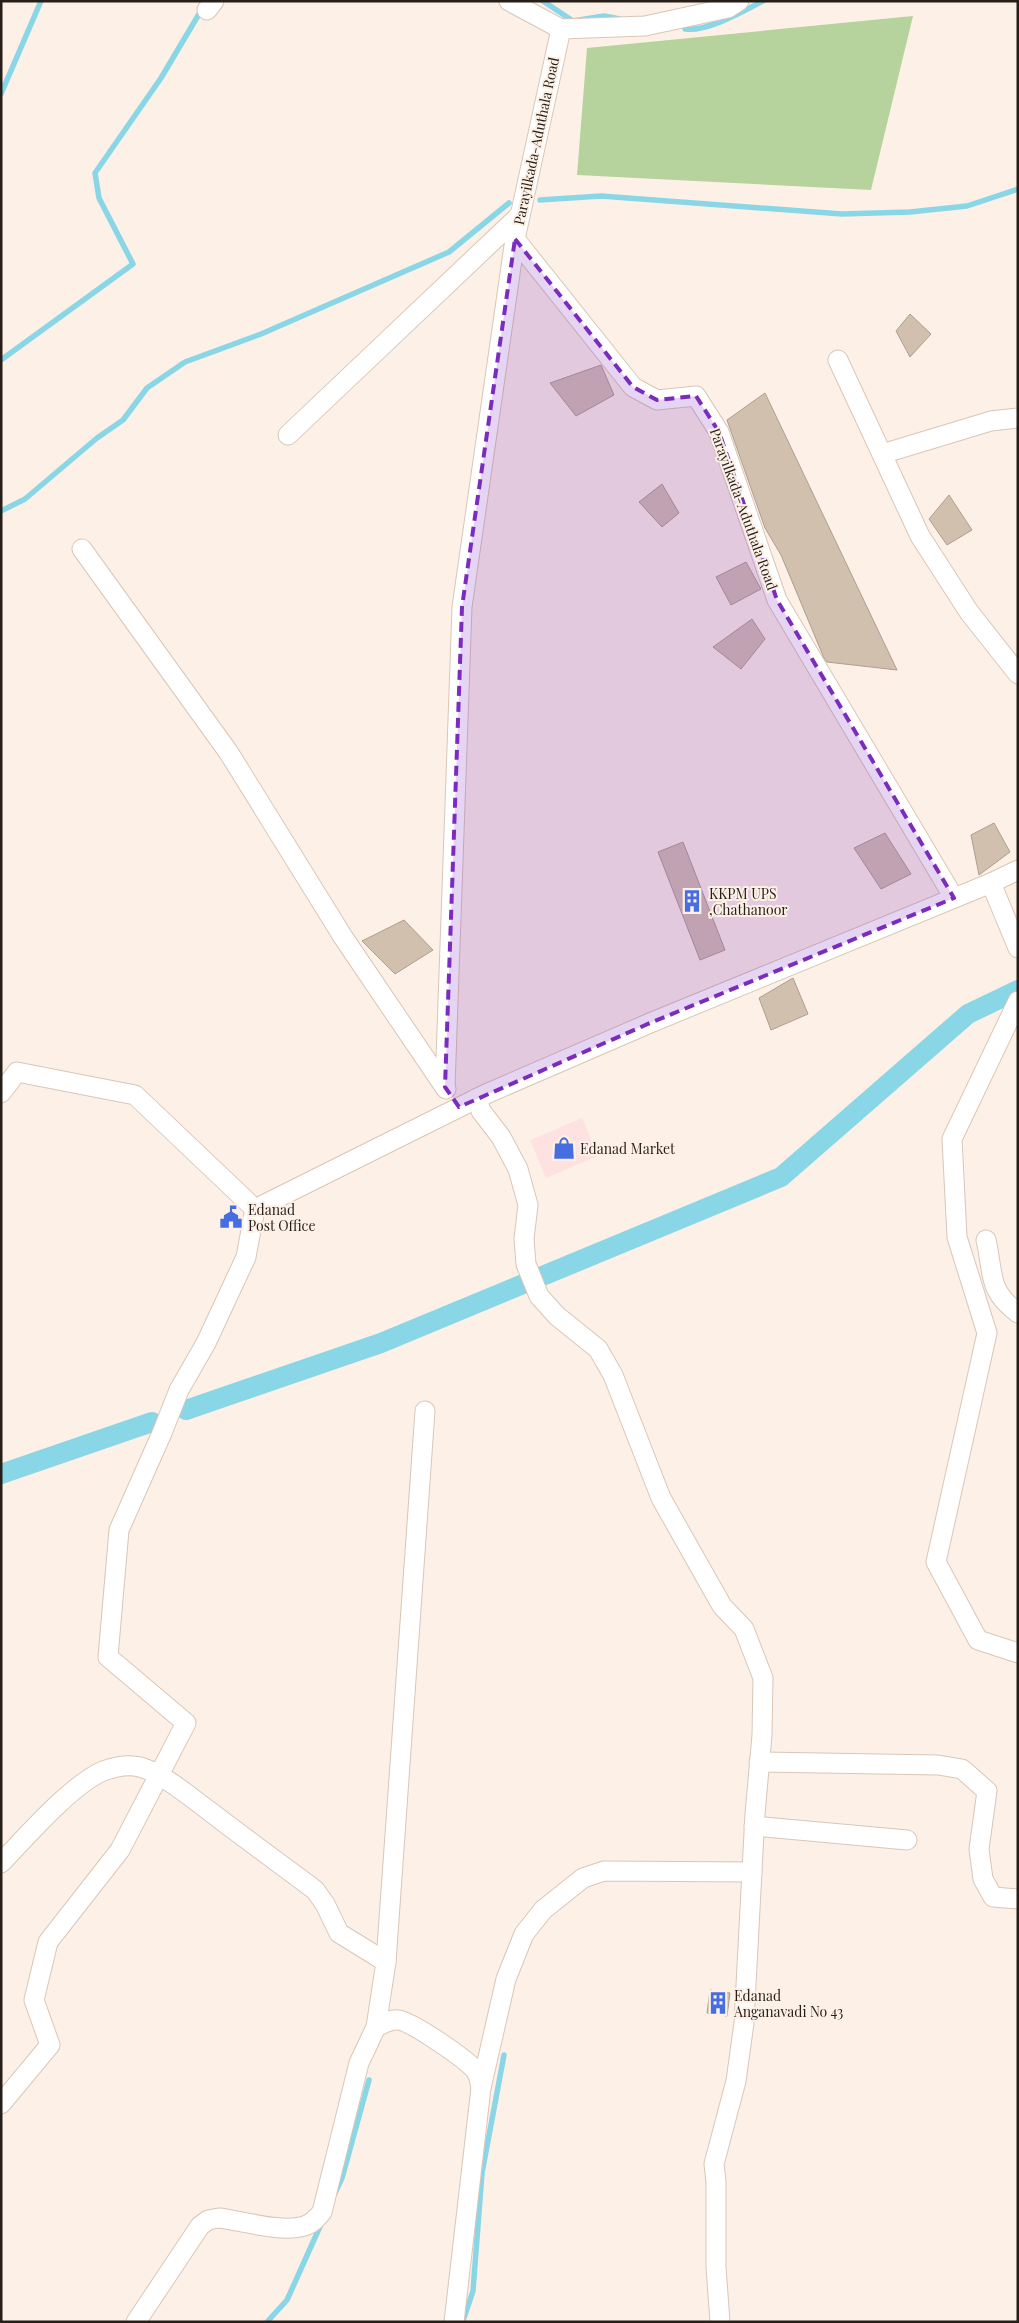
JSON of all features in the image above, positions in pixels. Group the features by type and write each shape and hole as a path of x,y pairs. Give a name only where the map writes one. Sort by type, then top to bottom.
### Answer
{"street":[{"path":"509,1 561,29 645,26 728,8 740,1"},
{"name":"Parayilkada-Aduthala Road","path":"561,29 515,239 633,387 657,400 696,396 719,432 777,600 954,898"},
{"path":"288,435 520,215"},
{"path":"445,1087 462,607 515,239"},
{"path":"838,360 920,536 969,612 1018,674"},
{"path":"882,454 991,421 1018,418"},
{"path":"82,549 229,753 343,937 459,1107"},
{"path":"255,1209 477,1098 650,1023 991,883 1018,870"},
{"path":"991,883 1018,948"},
{"path":"1018,1001 952,1139 957,1237 987,1333 936,1562 978,1640 1018,1653"},
{"path":"1,1093 17,1072 135,1095 255,1209"},
{"path":"477,1098 481,1110 501,1137 518,1169 528,1205 524,1238 528,1274 539,1296 557,1316 598,1349 613,1375 661,1498 722,1606 744,1629 763,1678 760,1762 754,1826 744,2023 736,2080 714,2164 716,2182 716,2267 720,2322"},
{"path":"1,2104 50,2045 34,2000 48,1942 120,1850 157,1775 186,1724 108,1657 119,1530 179,1390 206,1343 246,1256 255,1209"},
{"path":"986,1240 994,1282 999,1296 1018,1313"},
{"path":"136,2322 200,2226 208,2220 219,2218 288,2228 305,2226 322,2212 360,2063 376,2027 386,1962 425,1411"},
{"path":"760,1762 938,1765 962,1769 987,1790 979,1850 984,1880 993,1897 1018,1899"},
{"path":"1,1863 52,1811 81,1786 102,1772 122,1766 140,1767 157,1775 315,1890 325,1904 339,1933 386,1962"},
{"path":"754,1826 908,1840"},
{"path":"454,2322 481,2088 506,1979 524,1934 543,1910 561,1894 582,1878 604,1871 752,1872"},
{"path":"376,2027 389,2020 409,2023 464,2060 479,2076 481,2088"}],"highlighted area":[{"path":"515,239 633,387 657,400 696,396 719,432 777,600 954,898 650,1023 459,1107 445,1087 462,607"}],"shaded area":[{"name":"Edanad Market","path":"582,1118 598,1156 546,1178 530,1140"}],"green space":[{"path":"913,16 871,190 577,175 587,48"}],"building":[{"path":"910,314 931,334 910,357 896,331"},
{"path":"601,365 614,395 576,416 550,383"},
{"path":"765,393 897,670 827,662 824,658 781,555 765,528 727,420"},
{"path":"662,484 679,513 662,527 639,502"},
{"path":"949,495 972,530 947,545 929,519"},
{"path":"746,562 761,589 731,605 716,577"},
{"path":"752,619 765,639 741,669 713,647"},
{"path":"994,823 1010,852 979,875 971,835"},
{"path":"885,833 911,874 881,889 854,848"},
{"name":"KKPM UPS ,Chathanoor","path":"683,842 725,950 700,960 658,852"},
{"path":"404,920 433,950 395,974 362,941"},
{"path":"793,978 808,1014 771,1030 759,998"},
{"name":"Edanad Anganavadi No 43","path":"710,1990 730,1993 727,2016 707,2013"}],"waterway":[{"path":"1,94 41,1"},
{"path":"543,1 573,21 604,16 620,19"},
{"path":"685,29 694,29 714,24 763,1"},
{"path":"1,360 133,264 99,198 95,173 161,78 202,9"},
{"path":"540,200 601,196 842,214 910,212 967,206 1018,189"},
{"path":"1,511 25,499 97,438 123,420 147,388 185,362 261,334 449,252 509,203"},
{"path":"186,1410 381,1343 781,1177 968,1014 1018,990"},
{"path":"1,1474 152,1422"},
{"path":"464,2318 473,2291 482,2173 504,2055"},
{"path":"335,2193 342,2178 369,2080"},
{"path":"267,2322 287,2300 322,2222"}],"place":[{"name":"KKPM UPS ,Chathanoor","path":"692,901"},
{"name":"Edanad Market","path":"564,1148"},
{"name":"Edanad Post Office","path":"231,1217"},
{"name":"Edanad Anganavadi No 43","path":"718,2003"}]}
